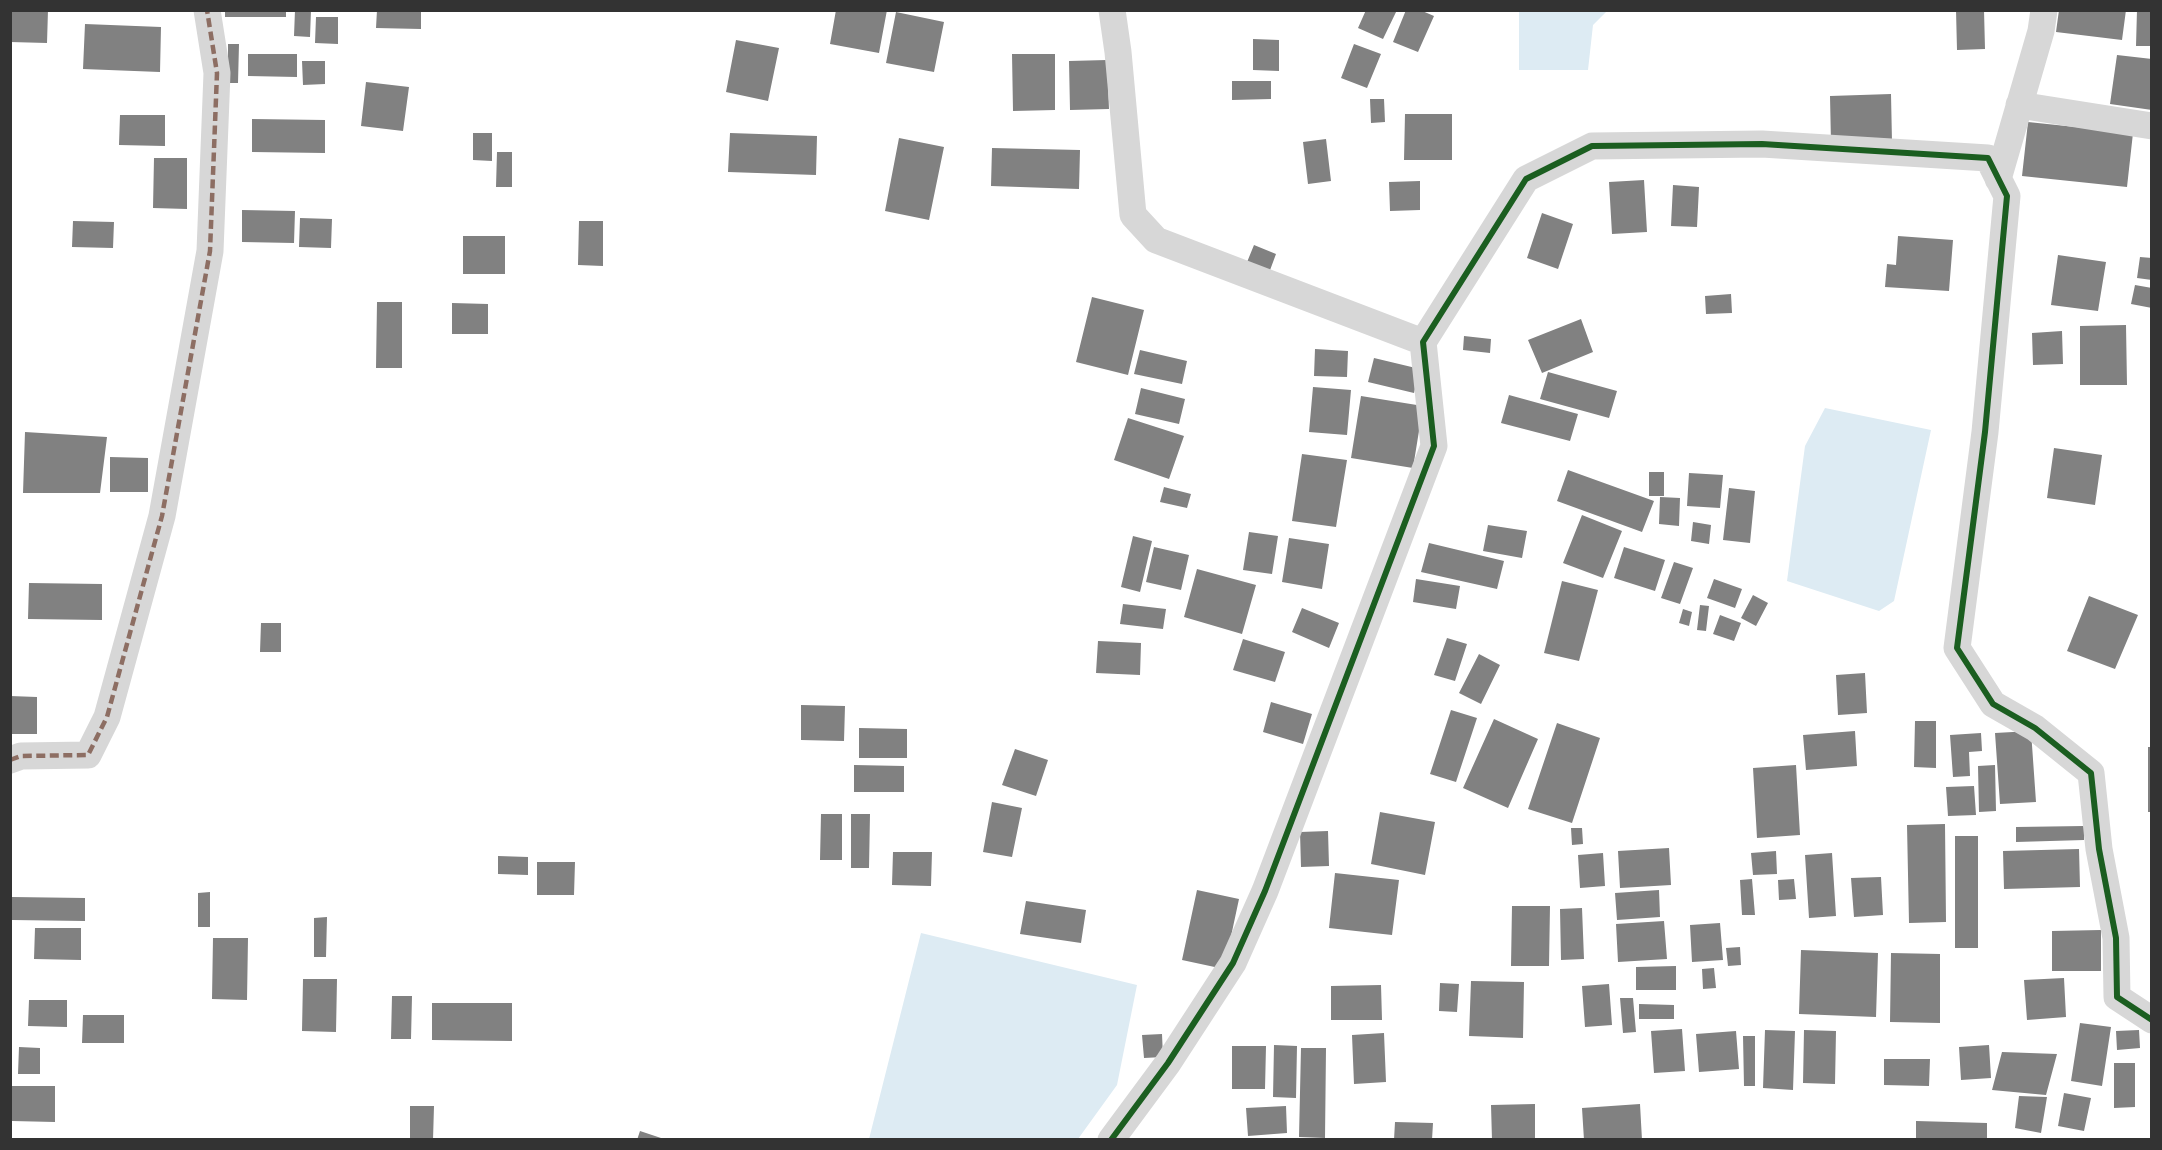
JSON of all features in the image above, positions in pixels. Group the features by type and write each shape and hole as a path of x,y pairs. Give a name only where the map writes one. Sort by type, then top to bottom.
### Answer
{"street":[{"path":"10,760 21,756 87,755 107,717 162,516 210,251 217,73 207,10"},
{"path":"1112,10 1118,52 1132,215 1156,240 1423,342"},
{"path":"1998,179 2044,10"},
{"path":"2019,105 2151,126"},
{"path":"1111,1140 1168,1063 1233,963 1265,891 1434,447 1423,342 1526,179 1592,146 1762,144 1988,158 2007,196 1985,432 1957,648 1993,704 2035,728 2091,773 2099,849 2116,938 2116,997 2151,1020"}],"shaded area":[{"path":"1519,11 1607,11 1593,25 1588,70 1519,70"},
{"path":"1825,408 1931,430 1894,601 1879,611 1787,581 1805,446"},
{"path":"921,933 1137,985 1117,1085 1078,1139 869,1139"}],"building":[{"path":"10,10 48,10 47,43 10,42"},
{"path":"225,10 286,10 286,17 225,17"},
{"path":"295,10 311,10 310,37 294,36"},
{"path":"377,10 421,10 421,29 376,28"},
{"path":"836,10 887,10 879,53 830,44"},
{"path":"1366,10 1397,10 1383,39 1358,28"},
{"path":"1406,10 1420,10 1434,16 1418,52 1393,42"},
{"path":"1956,10 1984,10 1985,49 1957,50"},
{"path":"2059,10 2126,10 2122,40 2056,32"},
{"path":"2137,10 2152,10 2152,46 2136,46"},
{"path":"896,12 944,22 934,72 886,63"},
{"path":"316,17 338,17 338,44 315,43"},
{"path":"85,24 161,27 160,72 83,69"},
{"path":"1253,39 1279,40 1279,71 1253,70"},
{"path":"736,40 779,48 768,101 726,92"},
{"path":"228,44 239,44 238,83 228,83"},
{"path":"1354,44 1381,54 1367,88 1341,78"},
{"path":"248,54 297,54 297,77 248,76"},
{"path":"1012,54 1055,54 1055,110 1013,111"},
{"path":"2117,55 2152,59 2152,110 2110,104"},
{"path":"1107,60 1109,109 1070,110 1069,61"},
{"path":"302,61 325,61 325,84 303,85"},
{"path":"1232,81 1271,81 1271,99 1232,100"},
{"path":"366,82 409,87 403,131 361,126"},
{"path":"1891,94 1892,142 1831,143 1830,96"},
{"path":"1370,99 1384,99 1385,122 1371,123"},
{"path":"1405,114 1452,114 1452,160 1404,160"},
{"path":"120,115 165,115 165,146 119,145"},
{"path":"252,119 325,120 325,153 252,152"},
{"path":"2028,122 2133,133 2127,187 2022,176"},
{"path":"473,133 492,133 492,161 473,160"},
{"path":"730,133 817,136 816,175 728,172"},
{"path":"899,138 944,147 929,220 885,211"},
{"path":"1326,139 1331,181 1308,184 1303,142"},
{"path":"992,148 1080,150 1079,189 991,186"},
{"path":"497,152 512,152 512,187 496,187"},
{"path":"154,158 187,158 187,209 153,208"},
{"path":"1644,180 1647,232 1612,234 1609,182"},
{"path":"1420,181 1420,210 1390,211 1389,182"},
{"path":"1673,185 1699,187 1697,227 1671,226"},
{"path":"242,210 295,211 294,243 242,242"},
{"path":"1542,213 1573,224 1558,269 1527,258"},
{"path":"300,218 332,219 331,248 299,247"},
{"path":"73,221 114,222 113,248 72,247"},
{"path":"579,221 603,221 603,266 578,265"},
{"path":"463,236 505,236 505,274 463,274"},
{"path":"1898,236 1953,240 1949,291 1885,287 1887,264 1896,265"},
{"path":"1254,245 1276,254 1266,281 1243,272"},
{"path":"2058,255 2106,262 2098,311 2051,305"},
{"path":"2140,257 2152,258 2152,280 2137,278"},
{"path":"2135,285 2152,288 2152,308 2131,304"},
{"path":"1731,294 1732,313 1706,314 1705,296"},
{"path":"1092,297 1144,310 1128,375 1076,362"},
{"path":"377,302 402,302 402,368 376,368"},
{"path":"452,303 488,304 488,334 452,334"},
{"path":"1581,319 1593,352 1542,373 1528,340"},
{"path":"2126,325 2127,385 2080,385 2080,326"},
{"path":"2062,331 2063,364 2033,365 2032,333"},
{"path":"1464,336 1491,339 1490,353 1463,350"},
{"path":"1315,349 1348,351 1347,377 1314,376"},
{"path":"1140,350 1187,361 1182,384 1134,374"},
{"path":"1374,358 1420,369 1414,393 1368,382"},
{"path":"1548,372 1617,391 1609,418 1540,399"},
{"path":"1313,387 1351,390 1347,435 1309,432"},
{"path":"1141,388 1185,399 1179,424 1135,414"},
{"path":"1509,395 1578,414 1570,441 1501,423"},
{"path":"1361,396 1423,406 1413,468 1351,458"},
{"path":"1128,418 1184,436 1169,479 1114,460"},
{"path":"25,432 107,437 100,493 23,493"},
{"path":"2054,448 2102,455 2095,505 2047,498"},
{"path":"1302,454 1347,460 1336,527 1292,521"},
{"path":"110,457 148,458 148,492 110,492"},
{"path":"1568,470 1654,501 1642,532 1557,501"},
{"path":"1649,472 1664,472 1664,496 1649,496"},
{"path":"1689,473 1723,475 1720,508 1687,506"},
{"path":"1164,487 1191,494 1187,508 1160,502"},
{"path":"1729,488 1755,491 1750,543 1723,540"},
{"path":"1660,497 1680,498 1679,526 1659,524"},
{"path":"1582,515 1622,531 1603,578 1563,563"},
{"path":"1693,522 1711,525 1709,544 1691,541"},
{"path":"1488,525 1527,531 1522,558 1483,551"},
{"path":"1249,532 1278,536 1272,574 1243,570"},
{"path":"1133,536 1152,541 1140,592 1121,587"},
{"path":"1289,538 1329,544 1322,589 1282,582"},
{"path":"1429,543 1504,561 1497,589 1421,572"},
{"path":"1154,547 1189,555 1181,590 1146,582"},
{"path":"1624,547 1665,560 1655,591 1614,578"},
{"path":"1674,562 1693,568 1680,604 1661,598"},
{"path":"1197,569 1256,585 1242,634 1184,617"},
{"path":"1416,579 1460,586 1456,609 1413,602"},
{"path":"1714,579 1742,589 1735,608 1707,598"},
{"path":"1562,581 1598,590 1579,661 1544,653"},
{"path":"29,583 102,584 102,620 28,619"},
{"path":"1753,595 1768,603 1756,626 1741,618"},
{"path":"2089,596 2138,615 2115,669 2067,651"},
{"path":"1123,604 1166,609 1163,629 1120,624"},
{"path":"1700,605 1709,606 1706,631 1697,630"},
{"path":"1302,608 1339,623 1329,648 1292,632"},
{"path":"1683,609 1692,612 1689,626 1679,623"},
{"path":"1720,615 1741,623 1734,641 1713,634"},
{"path":"261,623 281,623 281,652 260,652"},
{"path":"1447,638 1467,644 1455,681 1434,675"},
{"path":"1243,639 1285,652 1275,682 1233,670"},
{"path":"1098,641 1141,643 1140,675 1096,673"},
{"path":"1479,654 1500,665 1481,704 1459,693"},
{"path":"1865,673 1867,713 1838,715 1836,675"},
{"path":"10,696 37,697 37,734 10,734"},
{"path":"1271,702 1312,714 1303,744 1263,732"},
{"path":"801,705 845,706 844,741 801,740"},
{"path":"1451,710 1477,718 1456,782 1430,774"},
{"path":"1494,719 1538,739 1508,808 1463,788"},
{"path":"1915,721 1936,721 1936,768 1914,767"},
{"path":"1557,723 1600,738 1572,823 1528,809"},
{"path":"859,728 907,729 907,758 859,758"},
{"path":"1855,731 1857,766 1806,770 1803,735"},
{"path":"2031,731 2036,802 2000,804 1995,733"},
{"path":"1981,733 1982,751 1969,752 1970,776 1953,777 1950,735"},
{"path":"2148,747 2152,747 2152,812 2148,812"},
{"path":"1015,749 1048,760 1036,796 1002,785"},
{"path":"854,765 904,766 904,792 854,792"},
{"path":"1796,765 1800,835 1757,838 1753,768"},
{"path":"1995,765 1996,811 1979,812 1978,766"},
{"path":"1974,786 1976,815 1948,816 1946,787"},
{"path":"992,802 1022,808 1012,857 983,852"},
{"path":"1380,812 1435,822 1425,875 1371,864"},
{"path":"821,814 842,814 842,860 820,860"},
{"path":"851,814 870,814 869,868 851,868"},
{"path":"1945,824 1946,922 1909,923 1907,825"},
{"path":"2084,826 2084,840 2016,842 2016,827"},
{"path":"1571,828 1582,828 1583,844 1572,845"},
{"path":"1328,831 1329,866 1301,867 1300,832"},
{"path":"1955,836 1978,836 1978,948 1955,948"},
{"path":"1669,848 1671,885 1620,888 1618,851"},
{"path":"2079,849 2080,887 2004,889 2003,851"},
{"path":"1776,851 1777,874 1753,875 1751,853"},
{"path":"893,852 932,852 931,886 892,885"},
{"path":"1603,853 1605,886 1580,888 1578,855"},
{"path":"1832,853 1836,916 1809,918 1805,855"},
{"path":"498,856 528,857 528,875 498,874"},
{"path":"537,862 575,862 574,895 537,895"},
{"path":"1335,873 1399,880 1392,935 1329,928"},
{"path":"1881,877 1883,915 1854,917 1851,878"},
{"path":"1752,879 1755,915 1742,915 1740,880"},
{"path":"1794,879 1796,899 1779,900 1778,880"},
{"path":"1197,890 1239,899 1224,969 1182,960"},
{"path":"1659,890 1660,917 1617,920 1615,893"},
{"path":"210,892 210,927 198,927 198,893"},
{"path":"12,897 85,898 85,921 12,920"},
{"path":"1026,901 1086,910 1081,943 1020,934"},
{"path":"1512,906 1550,906 1549,966 1511,966"},
{"path":"1582,908 1584,959 1561,960 1560,909"},
{"path":"327,917 326,957 314,957 314,918"},
{"path":"1664,921 1667,959 1618,962 1616,924"},
{"path":"1720,923 1723,960 1692,962 1690,925"},
{"path":"35,928 81,928 81,960 34,959"},
{"path":"2101,930 2101,971 2052,971 2052,931"},
{"path":"213,938 248,938 247,1000 212,999"},
{"path":"1740,947 1741,965 1728,966 1726,948"},
{"path":"1801,950 1878,953 1876,1017 1799,1014"},
{"path":"1891,953 1940,954 1940,1023 1890,1022"},
{"path":"1676,966 1676,990 1636,990 1636,967"},
{"path":"1714,968 1716,988 1703,989 1702,969"},
{"path":"2064,978 2066,1017 2027,1020 2024,980"},
{"path":"303,979 337,979 336,1032 302,1031"},
{"path":"1471,981 1524,982 1523,1038 1469,1036"},
{"path":"1440,983 1459,984 1457,1012 1439,1011"},
{"path":"1609,984 1612,1025 1585,1027 1582,986"},
{"path":"1381,985 1382,1020 1331,1020 1331,986"},
{"path":"392,996 412,996 411,1039 391,1039"},
{"path":"1620,998 1633,998 1636,1032 1623,1033"},
{"path":"29,1000 67,1000 67,1027 28,1026"},
{"path":"432,1003 512,1003 512,1041 432,1040"},
{"path":"1639,1004 1674,1005 1674,1019 1639,1019"},
{"path":"83,1015 124,1015 124,1043 82,1043"},
{"path":"2080,1023 2111,1027 2102,1086 2071,1081"},
{"path":"1682,1029 1685,1071 1654,1073 1651,1031"},
{"path":"1765,1030 1795,1031 1793,1090 1763,1088"},
{"path":"1804,1030 1836,1031 1835,1084 1803,1083"},
{"path":"2139,1030 2140,1048 2117,1050 2116,1031"},
{"path":"1736,1031 1739,1069 1699,1072 1696,1034"},
{"path":"1384,1033 1386,1082 1354,1084 1352,1035"},
{"path":"1162,1034 1163,1057 1144,1058 1142,1035"},
{"path":"1743,1036 1755,1036 1755,1086 1744,1086"},
{"path":"1274,1045 1297,1046 1296,1098 1273,1097"},
{"path":"1989,1045 1991,1078 1961,1080 1959,1047"},
{"path":"1232,1046 1266,1046 1265,1089 1232,1089"},
{"path":"19,1047 40,1048 40,1074 18,1074"},
{"path":"1301,1048 1326,1048 1325,1138 1299,1137"},
{"path":"2002,1052 2057,1054 2046,1095 1992,1090"},
{"path":"1884,1059 1930,1059 1929,1086 1884,1085"},
{"path":"2114,1063 2135,1063 2135,1107 2114,1108"},
{"path":"12,1086 55,1086 55,1122 12,1121"},
{"path":"2064,1093 2091,1098 2084,1131 2058,1126"},
{"path":"2019,1096 2047,1097 2041,1133 2015,1128"},
{"path":"1535,1104 1535,1140 1492,1140 1491,1105"},
{"path":"1640,1104 1642,1140 1584,1140 1582,1108"},
{"path":"410,1106 434,1106 433,1140 410,1140"},
{"path":"1286,1106 1287,1133 1248,1136 1246,1108"},
{"path":"1916,1121 1987,1123 1987,1140 1916,1140"},
{"path":"1395,1122 1433,1123 1432,1140 1394,1140"},
{"path":"640,1131 664,1139 664,1140 637,1140"}],"marked path":[{"path":"10,760 21,756 88,755 107,717 162,516 210,251 217,73 207,10"}],"cycle path":[{"path":"1111,1140 1168,1063 1233,963 1265,891 1434,446 1423,342 1526,179 1592,146 1762,144 1988,158 2007,196 1985,432 1957,648 1993,704 2035,728 2091,773 2099,849 2116,938 2117,997 2152,1020"}]}
